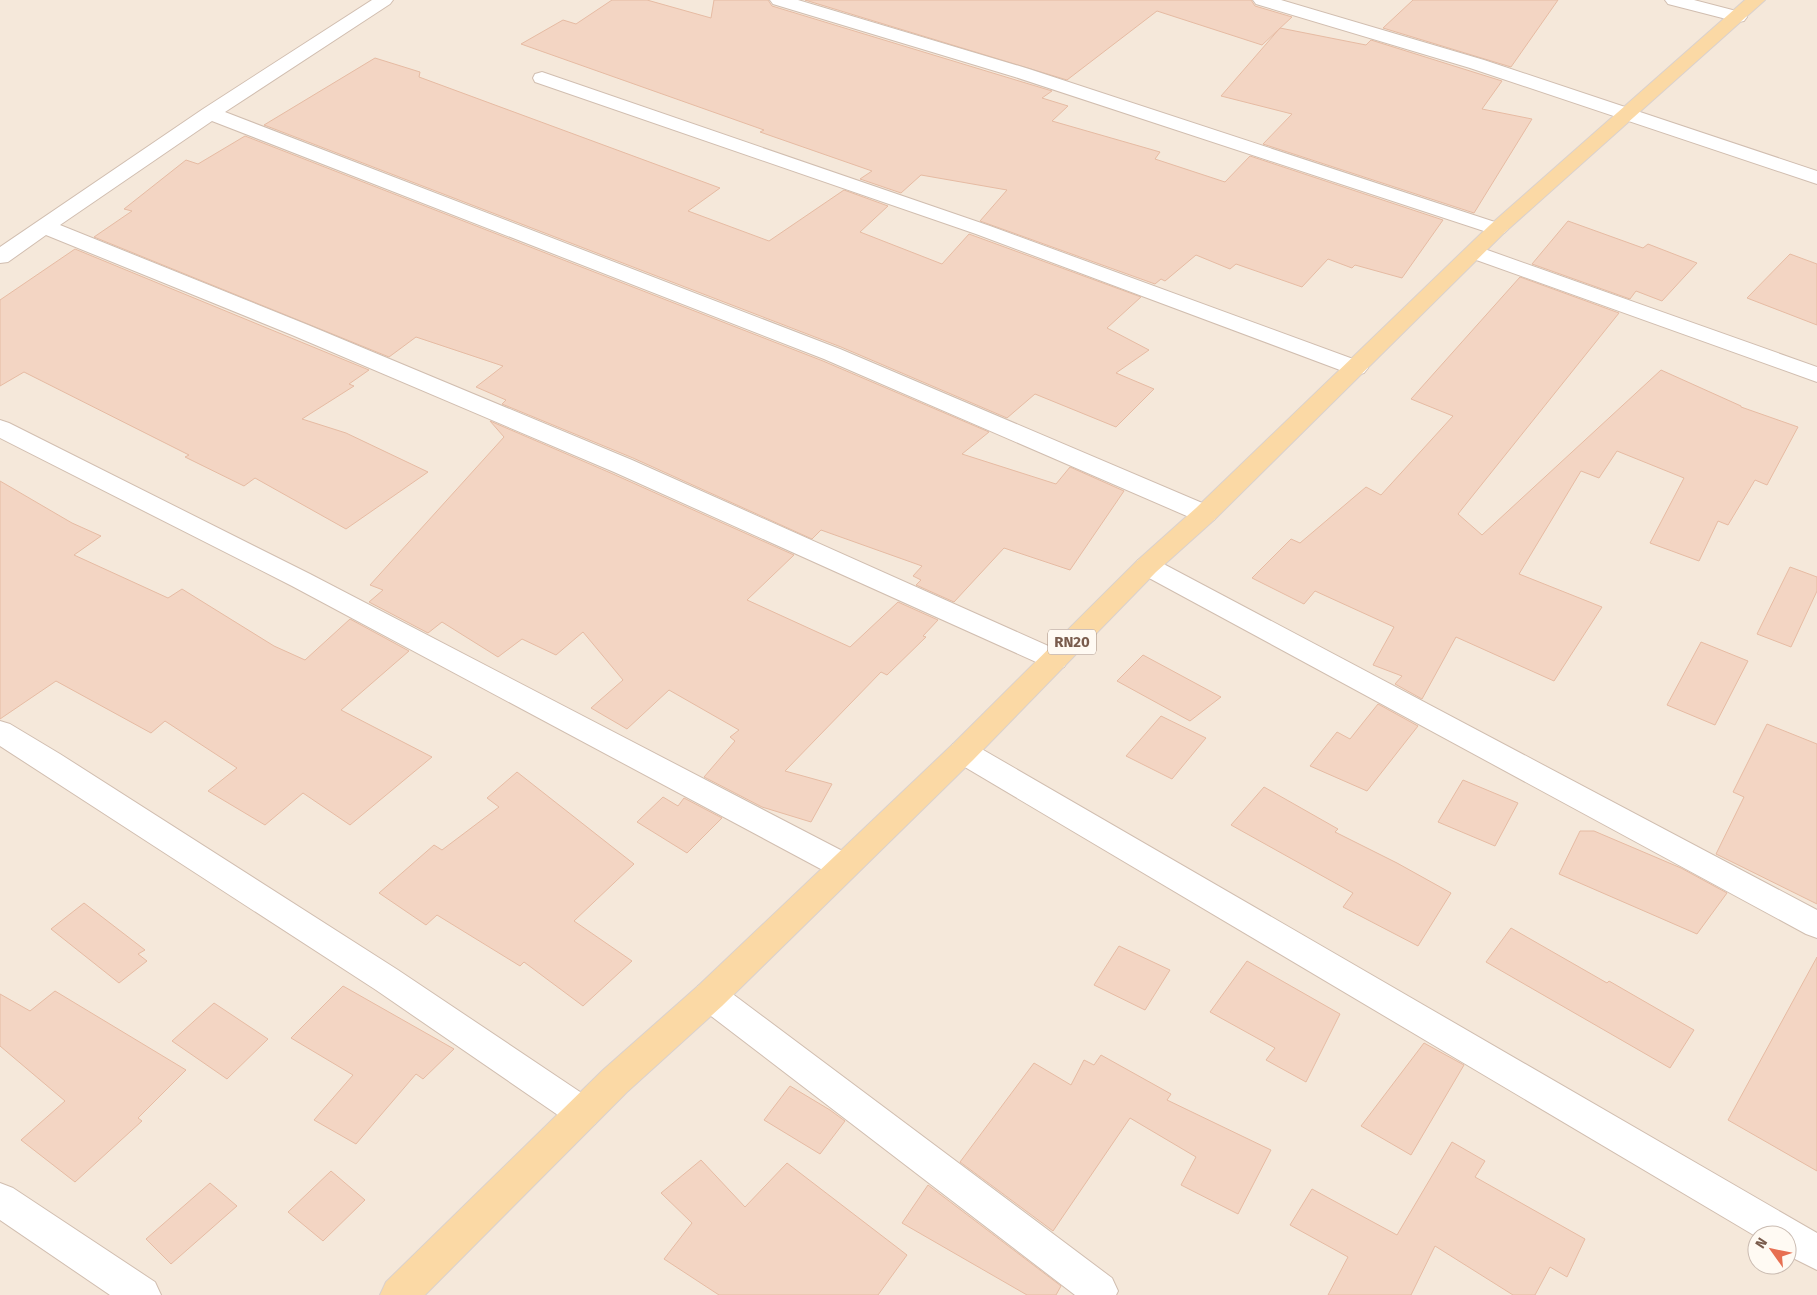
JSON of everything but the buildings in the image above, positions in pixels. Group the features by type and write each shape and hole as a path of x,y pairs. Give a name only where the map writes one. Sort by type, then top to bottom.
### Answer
{"main road":[{"name":"RN20","path":"399,1295 615,1081 710,996 963,752 1147,566 1205,514 1476,252 1497,229 1747,8"}],"street":[{"path":"0,257 210,113 384,0"},
{"path":"779,0 1022,73 1497,229"},
{"path":"1262,0 1477,64 1817,178"},
{"path":"1674,0 1747,8"},
{"path":"542,78 984,230 1356,368"},
{"path":"210,113 832,354 1205,514"},
{"path":"45,227 300,330 623,466 1054,660"},
{"path":"1476,252 1817,376"},
{"path":"0,428 301,580 843,866"},
{"path":"1147,566 1817,925"},
{"path":"0,732 50,762 379,974 583,1113"},
{"path":"963,752 1817,1253"},
{"path":"710,996 1100,1294"},
{"path":"0,1200 142,1295"}],"shaded area":[{"path":"0,0 1817,0 1817,1295 0,1295"}]}
